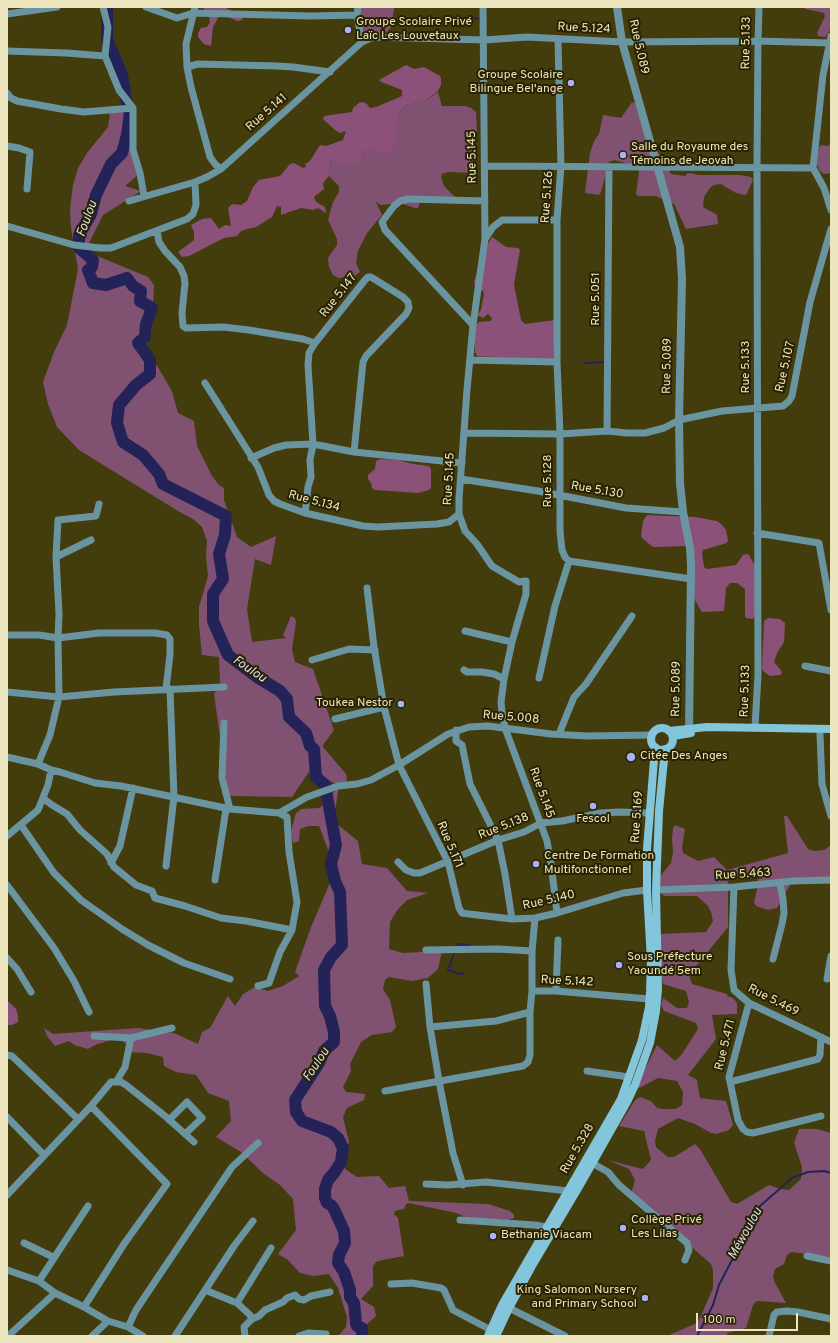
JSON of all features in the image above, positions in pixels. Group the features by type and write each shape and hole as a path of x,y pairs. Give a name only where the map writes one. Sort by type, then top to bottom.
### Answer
{"main road":[{"path":"671,734 725,726 831,729"},
{"path":"663,728 671,734 673,740 670,746 665,749 658,749 655,747 652,741 652,735 654,732 663,728"},
{"path":"688,731 831,733"},
{"name":"Rue 5.169","path":"655,747 649,813 647,890 655,962"},
{"name":"Rue 5.169","path":"655,962 659,811 665,749"},
{"name":"Rue 5.328","path":"492,1334 502,1305 621,1099 642,1040 655,962"},
{"name":"Rue 5.328","path":"492,1334 509,1308 592,1164 635,1085 650,1043 656,1011 658,989 655,962"}],"street":[{"path":"7,14 57,7"},
{"path":"103,7 108,27 105,56 119,90 132,108 133,150 140,173 144,196"},
{"path":"146,7 178,18 194,10 310,16 357,15"},
{"path":"358,7 357,15 362,42"},
{"name":"Rue 5.145","path":"483,7 485,239 473,325 459,514 465,531 477,544 492,566 519,582 526,581 526,594 512,642 501,702 505,728 547,842 557,913"},
{"name":"Rue 5.089","path":"617,7 622,42 680,247 682,279 679,420 680,483 683,512 690,548 691,579 688,731"},
{"name":"Rue 5.133","path":"756,727 758,675 757,167 759,7"},
{"path":"194,10 186,44 187,67 210,158 220,169"},
{"name":"Rue 5.124","path":"362,42 373,38 484,40 527,37 622,42 830,39"},
{"path":"485,166 561,166 558,39"},
{"path":"830,39 824,75 813,168 824,188 831,210"},
{"name":"Rue 5.141","path":"129,201 195,182 206,178 220,169 362,42"},
{"path":"7,51 105,56"},
{"path":"187,67 198,64 277,66 330,72"},
{"path":"7,93 11,98 17,101 61,110 84,112 132,108"},
{"path":"7,146 30,152 27,189"},
{"name":"Rue 5.126","path":"557,362 557,220 561,166 657,168 813,168"},
{"name":"Rue 5.051","path":"607,431 609,167"},
{"path":"7,226 78,246 111,248 157,231 193,214 196,205 195,182"},
{"path":"473,325 385,230 382,222 394,206 400,201 408,198 485,201"},
{"path":"485,220 557,220"},
{"path":"485,239 493,227 502,220"},
{"name":"Rue 5.107","path":"464,433 560,434 607,431 645,433 664,428 679,420 722,411 783,406 792,396 812,296 831,228"},
{"path":"157,231 159,242 180,267 184,276 185,283 182,312 183,326 186,328 222,327 249,330 303,339 315,343"},
{"name":"Rue 5.147","path":"305,513 308,487 311,477 310,460 313,444 308,359 309,353 315,343 368,277 371,276 403,297 408,302 409,308 406,314 366,356 363,362 354,452"},
{"path":"470,360 557,362"},
{"name":"Rue 5.128","path":"557,362 562,550 563,555 569,562"},
{"name":"Rue 5.134","path":"205,383 262,475 269,495 274,501 305,513 363,526 378,527 437,524 449,522 459,514"},
{"path":"251,458 274,448 286,445 313,444 354,452 462,463"},
{"name":"Rue 5.130","path":"461,479 626,508 683,512"},
{"path":"38,764 50,735 59,696 59,614 56,557 58,520 96,516 99,504"},
{"path":"757,533 819,543 831,610"},
{"path":"56,557 91,540"},
{"path":"539,678 555,606 569,562 691,579"},
{"name":"Rue 5.171","path":"367,588 384,707 399,765 448,862 459,908 462,913 512,919"},
{"path":"559,734 574,697 586,684 632,616"},
{"path":"465,630 512,642"},
{"path":"7,635 39,635 58,638 99,633 156,633 167,635 170,639 168,689 174,797 166,866"},
{"path":"312,660 349,649 375,650"},
{"path":"805,666 831,672"},
{"path":"464,670 467,672 494,674 504,679"},
{"path":"7,692 59,696 224,687"},
{"path":"335,720 384,707"},
{"path":"214,880 228,809 222,778 224,723"},
{"name":"Rue 5.008","path":"279,814 308,797 338,786 357,784 371,780 399,765 456,730 469,727 488,726 587,736 652,735"},
{"name":"Rue 5.140","path":"456,730 456,741 462,745 470,784 498,840 512,919 535,918 624,893 647,890"},
{"path":"820,734 822,784 831,816"},
{"path":"7,757 38,764 50,770 95,782 133,788 228,809 279,814 287,817 289,852 297,902 292,930 280,952 269,983 258,986"},
{"path":"7,836 38,810 48,785 50,770"},
{"path":"111,863 120,846 133,788"},
{"path":"43,798 67,814 80,830 107,854 111,863 136,885 152,891 155,898 221,918 246,921 292,930"},
{"name":"Rue 5.138","path":"398,862 406,870 414,873 420,873 498,840 524,832 541,823 562,821 601,813 649,813"},
{"path":"21,825 54,873 81,900 122,929 148,945 184,963 230,979"},
{"name":"Rue 5.463","path":"656,890 734,887 793,881 831,880"},
{"path":"773,959 784,913 780,883"},
{"path":"7,885 54,948 74,981 89,1012"},
{"name":"Rue 5.469","path":"734,887 731,970 734,990 749,1003 831,1042"},
{"name":"Rue 5.142","path":"535,918 532,951 532,991 649,999"},
{"path":"556,992 558,940"},
{"path":"426,950 497,949 532,951"},
{"path":"827,979 831,956"},
{"path":"7,958 25,980 31,992"},
{"path":"426,984 430,1026 439,1081 453,1153 463,1184"},
{"path":"385,1091 523,1066 528,1062 530,1055 530,1012 532,991"},
{"name":"Rue 5.471","path":"749,1003 729,1077 738,1120 742,1129 753,1133 821,1116"},
{"path":"430,1026 496,1021 530,1012"},
{"path":"94,1036 131,1038 172,1028"},
{"path":"730,1082 818,1060 820,1055 821,1037"},
{"path":"116,1082 125,1067 131,1038"},
{"path":"7,1055 12,1056 78,1119"},
{"path":"587,1071 628,1077"},
{"path":"7,1195 91,1106 110,1082 121,1082 126,1085 194,1142"},
{"path":"169,1120 186,1102 202,1118 185,1134"},
{"path":"84,1306 124,1244 167,1184 91,1106"},
{"path":"7,1117 44,1155"},
{"path":"128,1327 136,1310 232,1167 258,1143"},
{"path":"592,1164 608,1172 619,1185 687,1243 689,1250 685,1260"},
{"path":"426,1184 448,1185 481,1182 569,1191"},
{"path":"39,1281 88,1206"},
{"path":"460,1220 547,1227"},
{"path":"175,1336 234,1246 253,1221"},
{"path":"24,1242 54,1257"},
{"path":"236,1303 271,1248"},
{"path":"807,1256 831,1261"},
{"path":"8,1271 39,1281 55,1294 84,1306 108,1321 128,1327 143,1336"},
{"path":"391,1284 412,1284 441,1288 444,1290 453,1310 492,1334"},
{"path":"205,1290 236,1303 250,1315 252,1319"},
{"path":"245,1336 244,1327 252,1319 260,1316 265,1310 294,1295 302,1300 311,1296 330,1292"},
{"path":"8,1336 55,1294"},
{"path":"509,1308 566,1336"},
{"path":"769,1336 774,1315 777,1312 798,1312 831,1319"},
{"path":"92,1336 108,1321"},
{"path":"299,1336 308,1333 326,1334"}],"shaded area":[{"path":"203,7 227,7 227,9 241,14 243,17 242,20 238,21 220,14 213,27 211,46 204,44 198,37 198,33 201,28 207,27 210,22 209,16"},
{"path":"361,7 396,7 394,9 391,27 387,32 368,37 364,32"},
{"path":"804,7 831,7 831,29 825,37 818,36 817,33 825,16 824,13 805,9"},
{"path":"406,65 414,69 424,67 440,76 441,85 438,91 425,101 407,105 400,112 396,121 398,129 394,147 388,154 381,155 370,149 364,151 361,160 355,164 339,163 334,159 331,160 329,176 323,183 324,189 314,197 316,202 325,207 326,213 318,208 313,210 301,208 281,215 281,207 277,206 272,217 256,227 241,231 237,236 224,238 189,256 182,257 178,252 194,240 194,232 191,225 202,219 211,218 219,229 225,225 231,226 228,208 232,204 241,205 247,201 253,187 259,180 280,176 290,164 294,163 303,168 306,167 305,164 310,161 320,145 326,146 343,140 346,131 340,133 335,130 323,119 324,116 352,112 353,108 360,102 366,103 370,108 402,96 402,90 379,80"},
{"path":"438,92 442,106 465,106 476,112 477,130 472,151 474,173 448,172 442,174 441,177 444,186 455,197 447,202 420,202 418,208 415,208 400,203 381,205 376,202 382,215 367,233 358,251 356,263 360,272 354,276 339,278 333,275 329,267 328,258 337,245 337,239 328,220 333,202 339,192 339,186 329,176 331,160 361,160 364,151 370,148 381,155 400,112 407,105 425,101"},
{"path":"632,102 635,103 642,115 646,131 671,174 686,176 686,174 690,173 699,175 740,175 751,177 753,180 746,195 736,193 721,184 714,185 710,188 704,197 703,207 717,215 718,224 686,229 674,204 656,196 638,196 636,194 639,171 632,165 615,160 609,162 599,195 585,193 590,153 594,141 599,134 603,115 621,118"},
{"path":"133,108 132,141 140,173 125,186 141,191 103,215 85,251 148,277 154,285 152,329 146,347 172,391 178,413 194,421 197,446 212,476 219,485 224,488 224,500 237,537 251,547 276,536 271,565 255,559 247,609 252,642 286,638 283,635 291,616 295,618 296,622 292,649 295,662 313,669 334,730 323,747 346,774 346,783 339,786 313,771 308,773 292,797 231,796 228,794 214,694 220,683 219,657 202,655 199,625 199,607 208,576 206,556 207,541 202,527 193,519 79,450 57,427 48,404 43,382 54,352 67,325 78,269 71,228 70,209 73,185 78,168 87,153 108,127 110,115 107,111"},
{"path":"831,139 831,173 824,174 819,170 816,161 821,145 829,146"},
{"path":"492,237 506,247 518,248 520,250 514,285 521,320 525,324 555,320 553,360 477,356 475,352 475,326 479,322 491,321 492,318 488,314 483,318 477,315 481,310 484,294 483,291 475,287 474,281 486,247"},
{"path":"380,459 398,460 429,466 431,469 431,488 418,493 375,490 372,488 368,475 375,469 376,461"},
{"path":"647,515 695,517 717,521 722,525 726,530 728,540 727,543 703,550 704,567 707,569 736,565 743,555 749,555 756,568 755,617 752,619 746,618 745,589 737,583 730,583 726,588 724,611 702,612 695,600 691,588 688,546 653,547 641,536 643,521"},
{"path":"768,618 780,619 785,623 784,642 777,653 774,662 782,673 780,675 770,676 762,669 764,621"},
{"path":"339,786 335,811 337,824 358,841 362,864 387,868 407,891 428,893 407,900 398,909 390,922 389,949 403,953 442,951 438,969 428,978 412,981 389,977 385,980 383,989 390,1000 396,1027 392,1032 372,1035 361,1042 350,1064 351,1071 343,1087 346,1092 365,1094 364,1100 347,1108 343,1117 349,1142 344,1157 345,1169 357,1177 379,1176 389,1188 405,1186 409,1201 488,1204 510,1211 514,1215 514,1218 508,1220 468,1218 456,1213 409,1203 406,1204 404,1209 395,1211 394,1214 398,1218 404,1256 382,1260 376,1262 373,1266 373,1286 361,1299 374,1307 376,1316 365,1326 365,1336 334,1336 339,1335 346,1327 347,1317 338,1288 329,1274 313,1276 300,1273 288,1260 278,1254 296,1230 293,1199 280,1185 264,1174 241,1152 216,1137 231,1121 229,1101 208,1093 196,1075 176,1072 164,1066 163,1057 147,1053 125,1052 126,1044 121,1040 111,1040 88,1049 74,1045 69,1041 55,1046 47,1036 44,1028 53,1034 138,1028 174,1033 198,1044 202,1032 210,1028 228,996 235,1006 243,994 255,987 268,991 283,986 299,976 295,972 311,927 332,878 332,860 319,826 309,826 300,829 299,841 293,843 291,831 296,813 301,809 320,808"},
{"path":"784,816 787,816 808,849 814,851 824,850 831,845 831,884 794,878 777,908 768,910 756,906 754,902 759,874 733,877 728,881 728,927 689,975 692,984 727,994 727,996 733,998 737,1003 737,1014 712,1015 716,1039 688,1075 697,1080 700,1098 726,1101 733,1125 729,1130 716,1134 678,1118 658,1129 655,1141 656,1147 668,1157 674,1157 695,1144 700,1149 731,1202 737,1204 769,1185 780,1189 789,1190 801,1179 802,1167 794,1143 799,1129 817,1129 831,1133 831,1257 792,1252 787,1255 784,1264 775,1269 773,1277 786,1303 757,1301 753,1305 746,1328 727,1333 728,1336 667,1336 697,1323 713,1288 713,1270 711,1264 631,1194 635,1180 629,1169 607,1160 643,1169 651,1160 644,1131 619,1126 635,1100 640,1097 651,1101 657,1108 676,1109 682,1105 683,1092 677,1081 658,1078 637,1089 638,1083 657,1045 675,1061 682,1054 698,1029 696,1023 664,1011 661,1005 663,998 677,1008 687,1008 689,1002 686,991 663,984 655,940 658,934 706,932 713,921 711,912 708,906 697,896 664,896 660,891 658,879 671,863 673,852 673,828 675,825 685,829 682,848 683,853 698,861 714,857 727,870 788,853"},
{"path":"7,1000 16,1009 18,1015 18,1022 12,1025 7,1025"}],"waterway":[{"name":"Foulou","path":"107,7 107,39 122,75 128,109 130,112 127,135 122,153 111,164 96,195 91,214 79,235 79,248 93,260 92,267 88,270 93,283 106,285 127,278 133,286 141,291 140,301 152,308 146,324 145,337 138,343 150,360 150,374 136,385 119,405 117,423 123,442 143,455 159,474 163,484 226,516 225,535 219,554 223,579 213,594 213,621 228,655 257,677 280,691 287,699 289,717 306,733 310,746 314,749 316,777 325,785 336,845 331,864 335,881 340,892 342,945 331,957 324,970 325,1006 330,1016 334,1032 334,1042 324,1051 319,1063 295,1100 296,1112 302,1121 331,1132 338,1138 343,1148 341,1162 328,1180 325,1189 325,1198 327,1203 334,1209 344,1231 345,1243 339,1255 338,1263 344,1272 350,1290 350,1297 354,1303 356,1323 357,1326 362,1328 362,1336"},
{"path":"475,18 481,19"},
{"path":"584,363 607,362"},
{"path":"457,947 458,944 470,945"},
{"path":"455,951 448,970 461,974 464,973"},
{"name":"Méwoulou","path":"697,1336 713,1305 719,1285 760,1206 792,1178 808,1172 824,1171 831,1173"}],"place":[{"name":"Groupe Scolaire Privé Laïc Les Louvetaux","path":"348,30"},
{"name":"Groupe Scolaire Bilingue Bel'ange","path":"571,83"},
{"name":"Salle du Royaume des Témoins de Jeovah","path":"623,155"},
{"name":"Toukea Nestor","path":"401,704"},
{"name":"Citée Des Anges","path":"631,757"},
{"name":"Fescol","path":"593,806"},
{"name":"Centre De Formation Multifonctionnel","path":"536,864"},
{"name":"Sous Préfecture Yaoundé 5em","path":"619,965"},
{"name":"Collège Privé Les Lilas","path":"623,1228"},
{"name":"Bethanie Viacam","path":"493,1236"},
{"name":"King Salomon Nursery and Primary School","path":"645,1298"}]}
